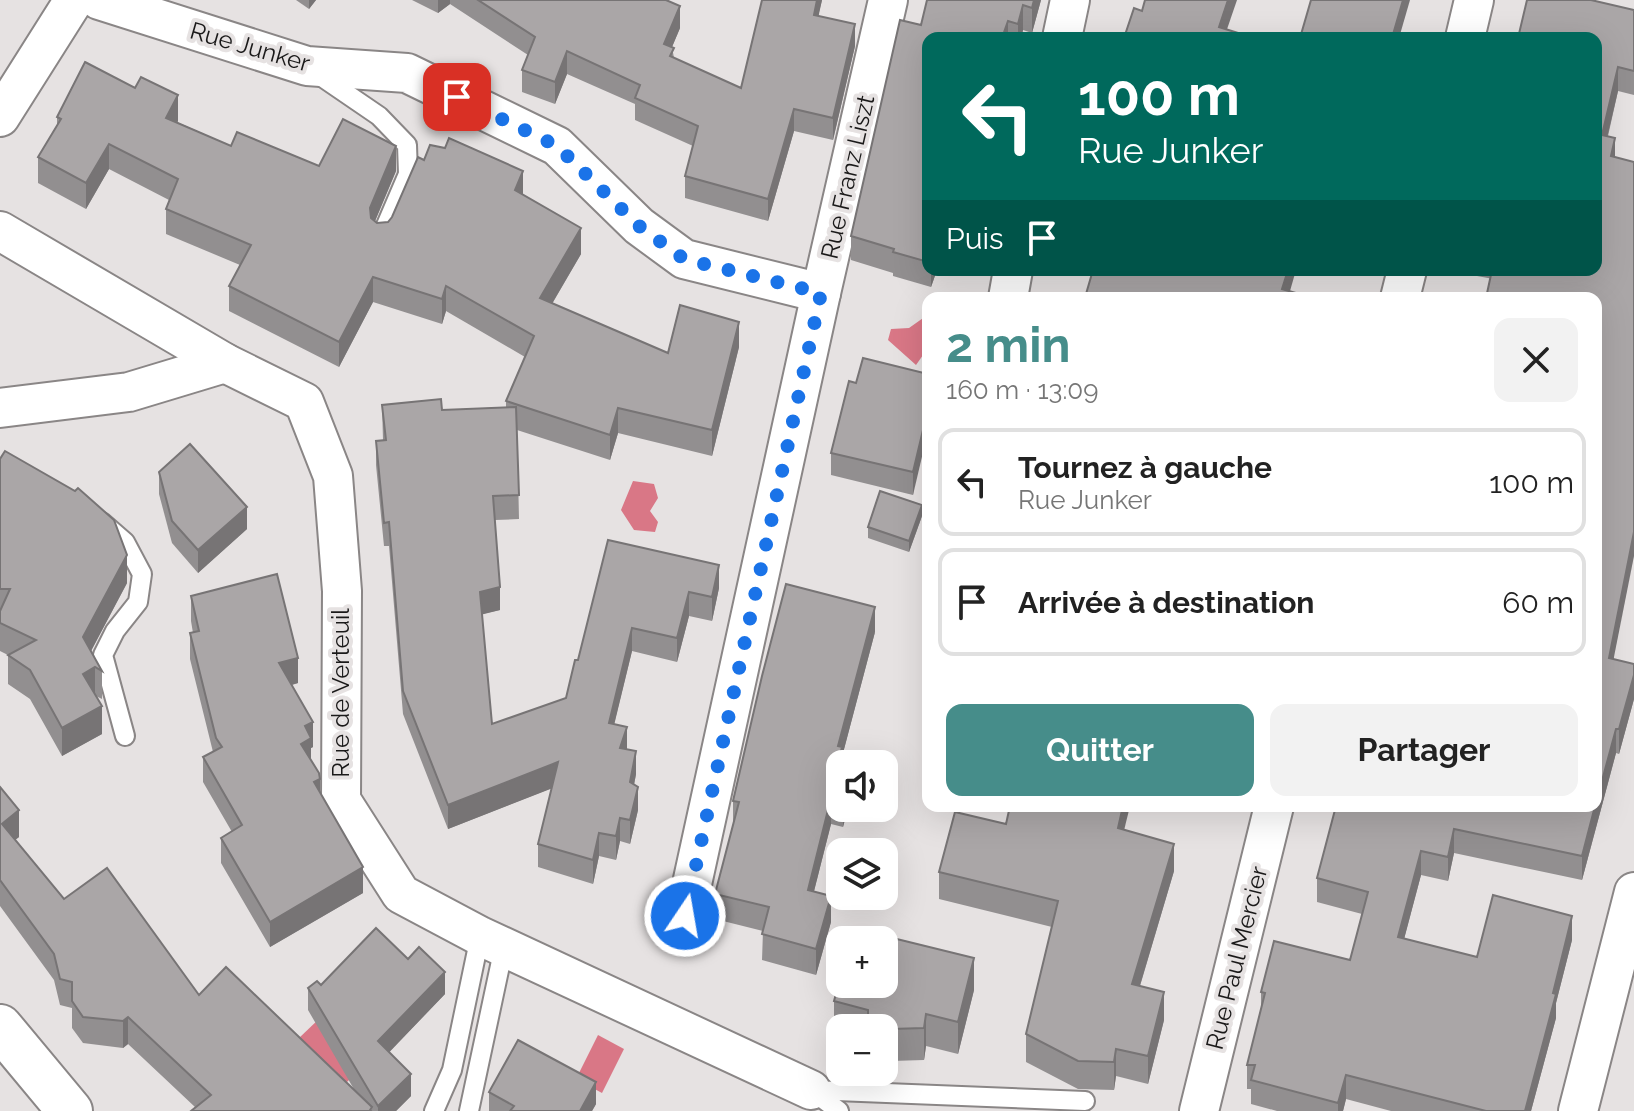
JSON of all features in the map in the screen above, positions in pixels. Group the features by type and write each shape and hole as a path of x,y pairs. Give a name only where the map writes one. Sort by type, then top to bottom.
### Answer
{"street":[{"path":"0,117 74,0"},
{"name":"Rue Junker","path":"99,0 307,66 407,73 557,146 639,226 684,259 821,293"},
{"name":"Rue Franz Liszt","path":"685,916 888,0"},
{"path":"1063,32 1070,0"},
{"path":"1466,32 1474,0"},
{"name":"Rue de Verteuil","path":"0,231 225,363 304,402 333,476 342,591 341,800 401,894 492,942 825,1101"},
{"path":"0,408 129,392 225,363"},
{"name":"Rue Paul Mercier","path":"1199,1111 1273,812"},
{"path":"1578,1111 1628,945 1634,892"},
{"path":"0,1027 70,1111"}],"lane":[{"path":"307,66 379,116 407,145 408,174 381,237"},
{"path":"91,511 125,542 142,574 138,602 115,631 103,655 125,736"},
{"path":"434,1111 452,1070 492,942"},
{"path":"469,1111 492,942"},
{"path":"825,1101 1085,1101"}],"shaded area":[{"path":"922,319 922,356 916,365 888,340 891,329 909,328"},
{"path":"633,481 654,484 658,498 650,511 658,522 655,532 634,530 621,510"},
{"path":"321,1017 366,1063 344,1085 298,1039"},
{"path":"598,1035 624,1049 602,1093 576,1079"}],"building":[{"path":"478,0 666,0 680,6 664,44 674,48 670,56 741,88 762,0 817,0 814,15 855,24 833,118 794,109 768,199 685,176 698,126 635,98 640,85 567,51 555,82 522,70 535,37"},
{"path":"927,0 1034,0 1032,8 1023,5 1018,24 1008,21 1004,32 922,32 922,260 851,236 900,20 921,25"},
{"path":"1145,0 1228,0 1219,27 1235,32 1126,32 1134,8 1142,11"},
{"path":"1311,0 1403,0 1394,32 1302,32"},
{"path":"1527,0 1591,0 1634,10 1634,71 1618,67 1602,135 1602,32 1519,32"},
{"path":"85,62 135,88 141,77 178,95 166,118 231,146 237,132 319,166 343,119 396,146 370,208 371,218 377,223 388,222 392,217 418,157 424,160 430,145 445,148 449,138 523,171 515,190 581,228 540,298 668,353 680,305 739,322 712,430 618,408 610,435 506,401 534,336 446,286 442,299 373,277 339,342 229,286 251,245 166,209 178,179 109,144 86,183 38,157 61,119 57,117"},
{"path":"1602,135 1615,138 1611,156 1634,162 1634,532 1609,658 1634,664 1634,675 1602,781 1602,292 1487,292 1491,276 1602,276"},
{"path":"1091,276 1286,276 1282,289 1292,292 1087,292"},
{"path":"863,358 922,373 922,434 913,472 831,453 849,381 856,383"},
{"path":"441,399 442,410 516,407 519,495 493,496 500,587 480,592 492,724 566,698 608,540 719,565 712,597 689,592 677,638 632,628 609,723 627,727 620,748 636,751 630,782 638,787 630,820 620,818 616,836 599,833 593,860 538,844 558,762 448,805 403,691 389,522 384,523 376,441 386,440 382,405"},
{"path":"190,444 247,507 198,550 172,521 159,472"},
{"path":"5,451 75,491 78,488 114,520 127,555 83,637 102,671 95,667 83,674 102,706 62,728 30,670 8,655 36,640 0,623 0,611 10,589 0,589 0,459"},
{"path":"880,491 922,505 909,541 868,527"},
{"path":"277,574 298,658 279,663 313,722 305,726 311,738 301,744 319,773 320,779 314,782 363,867 270,922 221,838 242,825 203,757 222,747 216,738 190,633 199,631 191,596"},
{"path":"786,584 875,607 838,746 842,747 841,750 826,750 826,818 808,890 826,895 827,910 816,949 762,934 769,907 715,894 739,802 733,801"},
{"path":"0,787 19,810 2,824 64,899 107,868 199,995 226,967 372,1107 371,1111 191,1111 211,1095 128,1017 123,1021 83,1017 72,1001 72,982 60,979 54,954 0,880"},
{"path":"955,812 1006,824 1009,812 1122,812 1118,828 1174,844 1132,984 1164,992 1148,1056 1116,1049 1114,1062 1078,1061 1026,1034 1058,901 939,872"},
{"path":"1334,812 1593,812 1582,856 1454,829 1448,857 1421,851 1398,937 1477,957 1493,895 1572,916 1553,993 1556,994 1525,1111 1486,1111 1346,1075 1338,1103 1251,1080 1255,1065 1247,1065 1274,941 1350,960 1368,892 1317,878"},
{"path":"376,928 408,959 419,947 445,972 378,1041 411,1074 378,1106 308,988 317,981 321,985"},
{"path":"898,939 974,958 958,1022 926,1014 924,1028 898,1029 898,1014 868,1014 868,1010 834,1001 835,998 898,998"},
{"path":"518,1040 596,1082 580,1111 510,1111 514,1106 489,1092"}],"route":[{"path":"457,97 557,146 639,226 684,259 821,293 685,916"}]}
